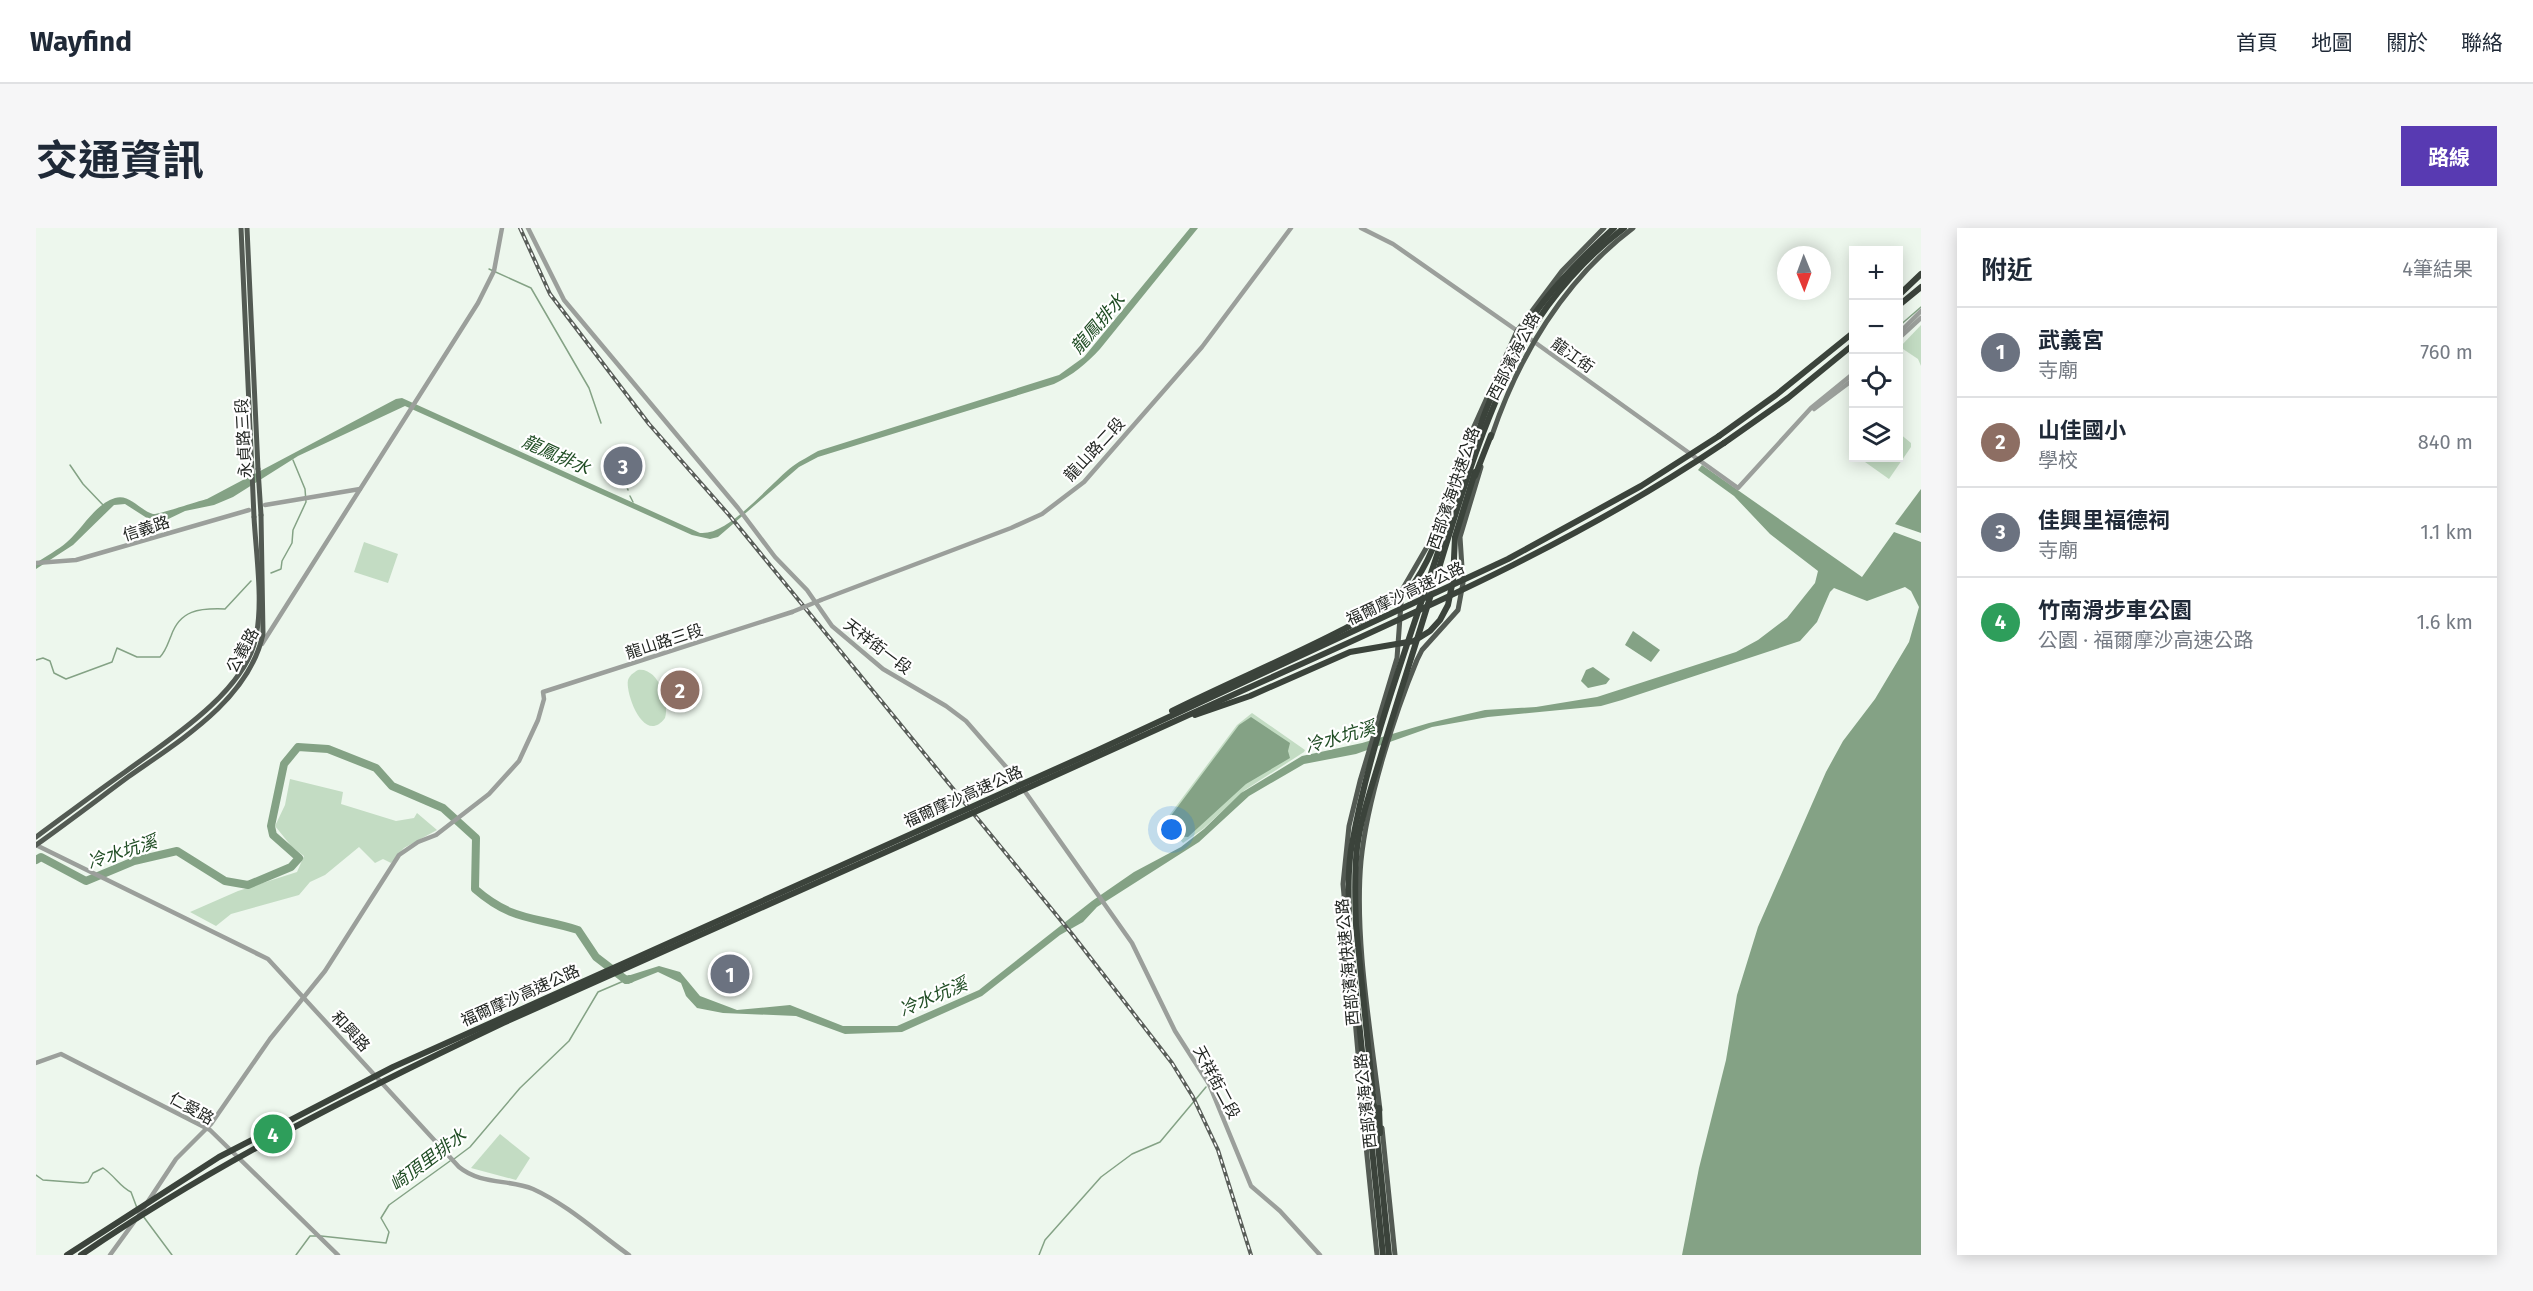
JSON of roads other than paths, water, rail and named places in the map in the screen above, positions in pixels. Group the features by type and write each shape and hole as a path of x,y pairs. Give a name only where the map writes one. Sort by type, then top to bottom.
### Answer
{"highway":[{"name":"西部濱海快速公路","path":"1389,1255 1369,1064 1354,879 1358,845 1383,751 1393,725 1456,514 1486,431 1525,336 1553,290 1614,228"},
{"name":"西部濱海快速公路","path":"1525,336 1557,295 1593,255 1624,228"},
{"path":"1903,292 1921,274"},
{"path":"1903,303 1921,287"},
{"name":"福爾摩沙高速公路","path":"67,1255 219,1157 393,1066 1098,750 1508,559 1632,492 1719,436 1776,395 1849,336"},
{"name":"福爾摩沙高速公路","path":"81,1255 180,1191 303,1122 503,1023 1505,570 1619,509 1724,443 1788,398 1849,348"},
{"name":"西部濱海快速公路","path":"1383,1255 1349,925 1352,845 1371,755 1382,730 1486,431"},
{"path":"1188,715 1203,714 1250,696 1350,652 1414,641 1430,631 1440,620 1448,605 1453,580 1455,537 1473,482 1486,431"},
{"path":"1098,750 1228,683 1317,644 1389,605 1408,590 1429,558 1461,467 1486,431"},
{"path":"1363,1066 1365,1139"},
{"path":"1379,1108 1381,1169"}],"main road":[{"name":"永貞路三段","path":"241,228 264,620 257,645"},
{"name":"永貞路三段","path":"247,228 255,471"},
{"name":"西部濱海公路","path":"1377,1255 1343,884 1349,826 1397,658 1402,590 1428,545 1472,431 1525,336 1562,271 1604,228"},
{"name":"西部濱海公路","path":"1395,1255 1359,903 1365,831 1393,725 1412,673 1422,650 1458,610 1464,583 1460,549 1462,525 1486,431 1504,398 1525,336 1616,241 1633,228"},
{"name":"公義路","path":"36,837 202,724 238,685 257,645"},
{"name":"公義路","path":"36,845 144,762"}],"street":[{"name":"公義路","path":"257,645 360,489 478,303 495,268 502,228"},
{"name":"天祥街一段","path":"528,228 564,300 608,356 738,508 775,557 807,590 841,636 882,669 946,706 966,721 1014,776 1098,895"},
{"name":"龍山路二段","path":"792,612 1011,528 1052,507 1084,483 1115,444 1150,408 1206,342 1291,228"},
{"name":"龍江街","path":"1361,228 1393,244 1738,488 1805,416"},
{"path":"1903,330 1921,311"},
{"path":"1903,335 1921,318"},
{"path":"1805,416 1849,378"},
{"path":"1805,416 1849,383"},
{"path":"265,505 360,489"},
{"name":"信義路","path":"36,563 76,560 249,510"},
{"name":"龍山路三段","path":"303,997 336,955 399,855 452,822 489,794 519,761 538,720 544,699 543,692 792,612"},
{"name":"和興路","path":"36,845 260,953 277,967 459,1167 474,1176 532,1189 557,1203 629,1255"},
{"name":"天祥街二段","path":"1098,895 1132,943 1175,1031 1209,1084 1251,1186 1280,1211 1320,1255"},
{"path":"110,1255 176,1159 207,1128 303,997"},
{"name":"仁愛路","path":"36,1064 61,1053 207,1128 338,1255"}],"waterway":[{"path":"489,269 531,288 589,388 601,423"},
{"path":"1903,323 1921,307"},
{"path":"611,448 628,490"},
{"path":"271,573 281,569 282,561 292,543 293,530 306,502 305,489 293,460"},
{"path":"70,465 83,484 104,506"},
{"name":"龍鳳排水","path":"630,496 633,502"},
{"path":"36,660 43,658 50,661 54,673 66,679 112,662 117,648 137,657 160,657 175,627 185,616 199,610 225,609 251,581"},
{"name":"冷水坑溪","path":"36,860 41,857 86,881 134,861 177,851 225,881 248,885 291,867 299,858 273,835 271,826 284,764 298,747 328,749 376,768 392,786 443,808 476,838 475,889 489,900 513,913 578,930 596,957 626,980 630,979"},
{"name":"崎頂里排水","path":"454,1159 470,1147 520,1088 569,1041 598,992 626,980"},
{"path":"1039,1255 1045,1240 1101,1177 1132,1154 1160,1142 1206,1087"},
{"name":"崎頂里排水","path":"321,1236 386,1243 389,1232 381,1218 389,1205 450,1161"},
{"path":"36,1175 43,1180 83,1183 88,1182 93,1173 103,1168 131,1192 137,1208"},
{"path":"143,1216 172,1255"},
{"name":"崎頂里排水","path":"296,1255 310,1236 316,1236"}],"railway":[{"path":"520,228 550,294 649,424 729,515 1072,934 1172,1063 1193,1097 1218,1150 1251,1255"}],"place":[{"name":"佳興里福德祠","path":"623,466"},
{"name":"山佳國小","path":"680,690"},
{"name":"武義宮","path":"730,974"},
{"name":"竹南滑步車公園","path":"273,1134"}]}
